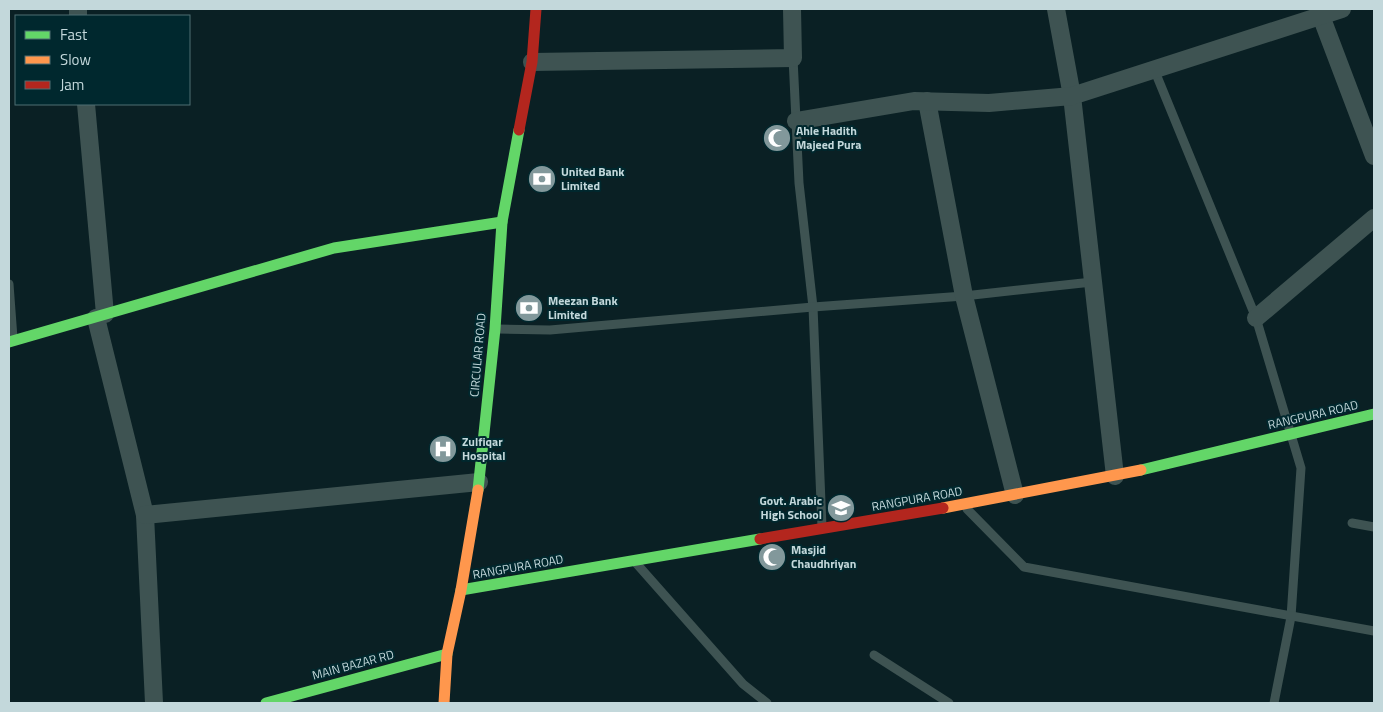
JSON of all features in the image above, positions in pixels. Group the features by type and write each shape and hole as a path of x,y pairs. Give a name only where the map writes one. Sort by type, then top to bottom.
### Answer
{"street":[{"name":"CIRCULAR ROAD","path":"444,703 446,654 461,590 479,482 495,329 502,222 532,62 536,9"},
{"path":"532,62 793,58 792,9"},
{"path":"1056,9 1072,96 1115,476"},
{"path":"796,121 927,101 989,103 1072,96 1342,9"},
{"path":"1321,16 1374,156"},
{"path":"927,101 964,296 1015,495"},
{"path":"86,105 101,316 145,515 154,703"},
{"path":"1256,318 1374,218"},
{"path":"11,342 334,248 502,222"},
{"name":"RANGPURA ROAD","path":"461,590 963,505 1115,476 1374,414"},
{"path":"145,515 479,482"},
{"name":"MAIN BAZAR RD","path":"266,703 446,654"}],"lane":[{"path":"793,58 799,183 813,307 822,529"},
{"path":"1154,69 1256,318 1301,468 1291,617 1274,703"},
{"path":"495,329 550,330 964,296 1092,282"},
{"path":"9,284 11,342"},
{"path":"963,505 1024,567 1374,631"},
{"path":"1352,523 1374,527"},
{"path":"635,561 743,684 767,703"},
{"path":"874,655 948,703"}],"traffic: fast":[{"path":"478,490 495,329 502,222 519,130"},
{"path":"9,342 334,248 502,222"},
{"path":"1141,470 1374,414"},
{"path":"461,590 760,539"},
{"path":"266,703 447,654"}],"traffic: slow":[{"path":"943,508 1141,470"},
{"path":"444,703 447,654 461,590 478,490"}],"traffic: jam":[{"path":"519,130 532,62 536,9"},
{"path":"760,539 943,508"}],"place":[{"name":"Ahle Hadith Majeed Pura","path":"777,138"},
{"name":"United Bank Limited","path":"542,179"},
{"name":"Meezan Bank Limited","path":"529,308"},
{"name":"Zulfiqar Hospital","path":"443,449"},
{"name":"Govt. Arabic High School","path":"841,508"},
{"name":"Masjid Chaudhriyan","path":"772,557"}]}
